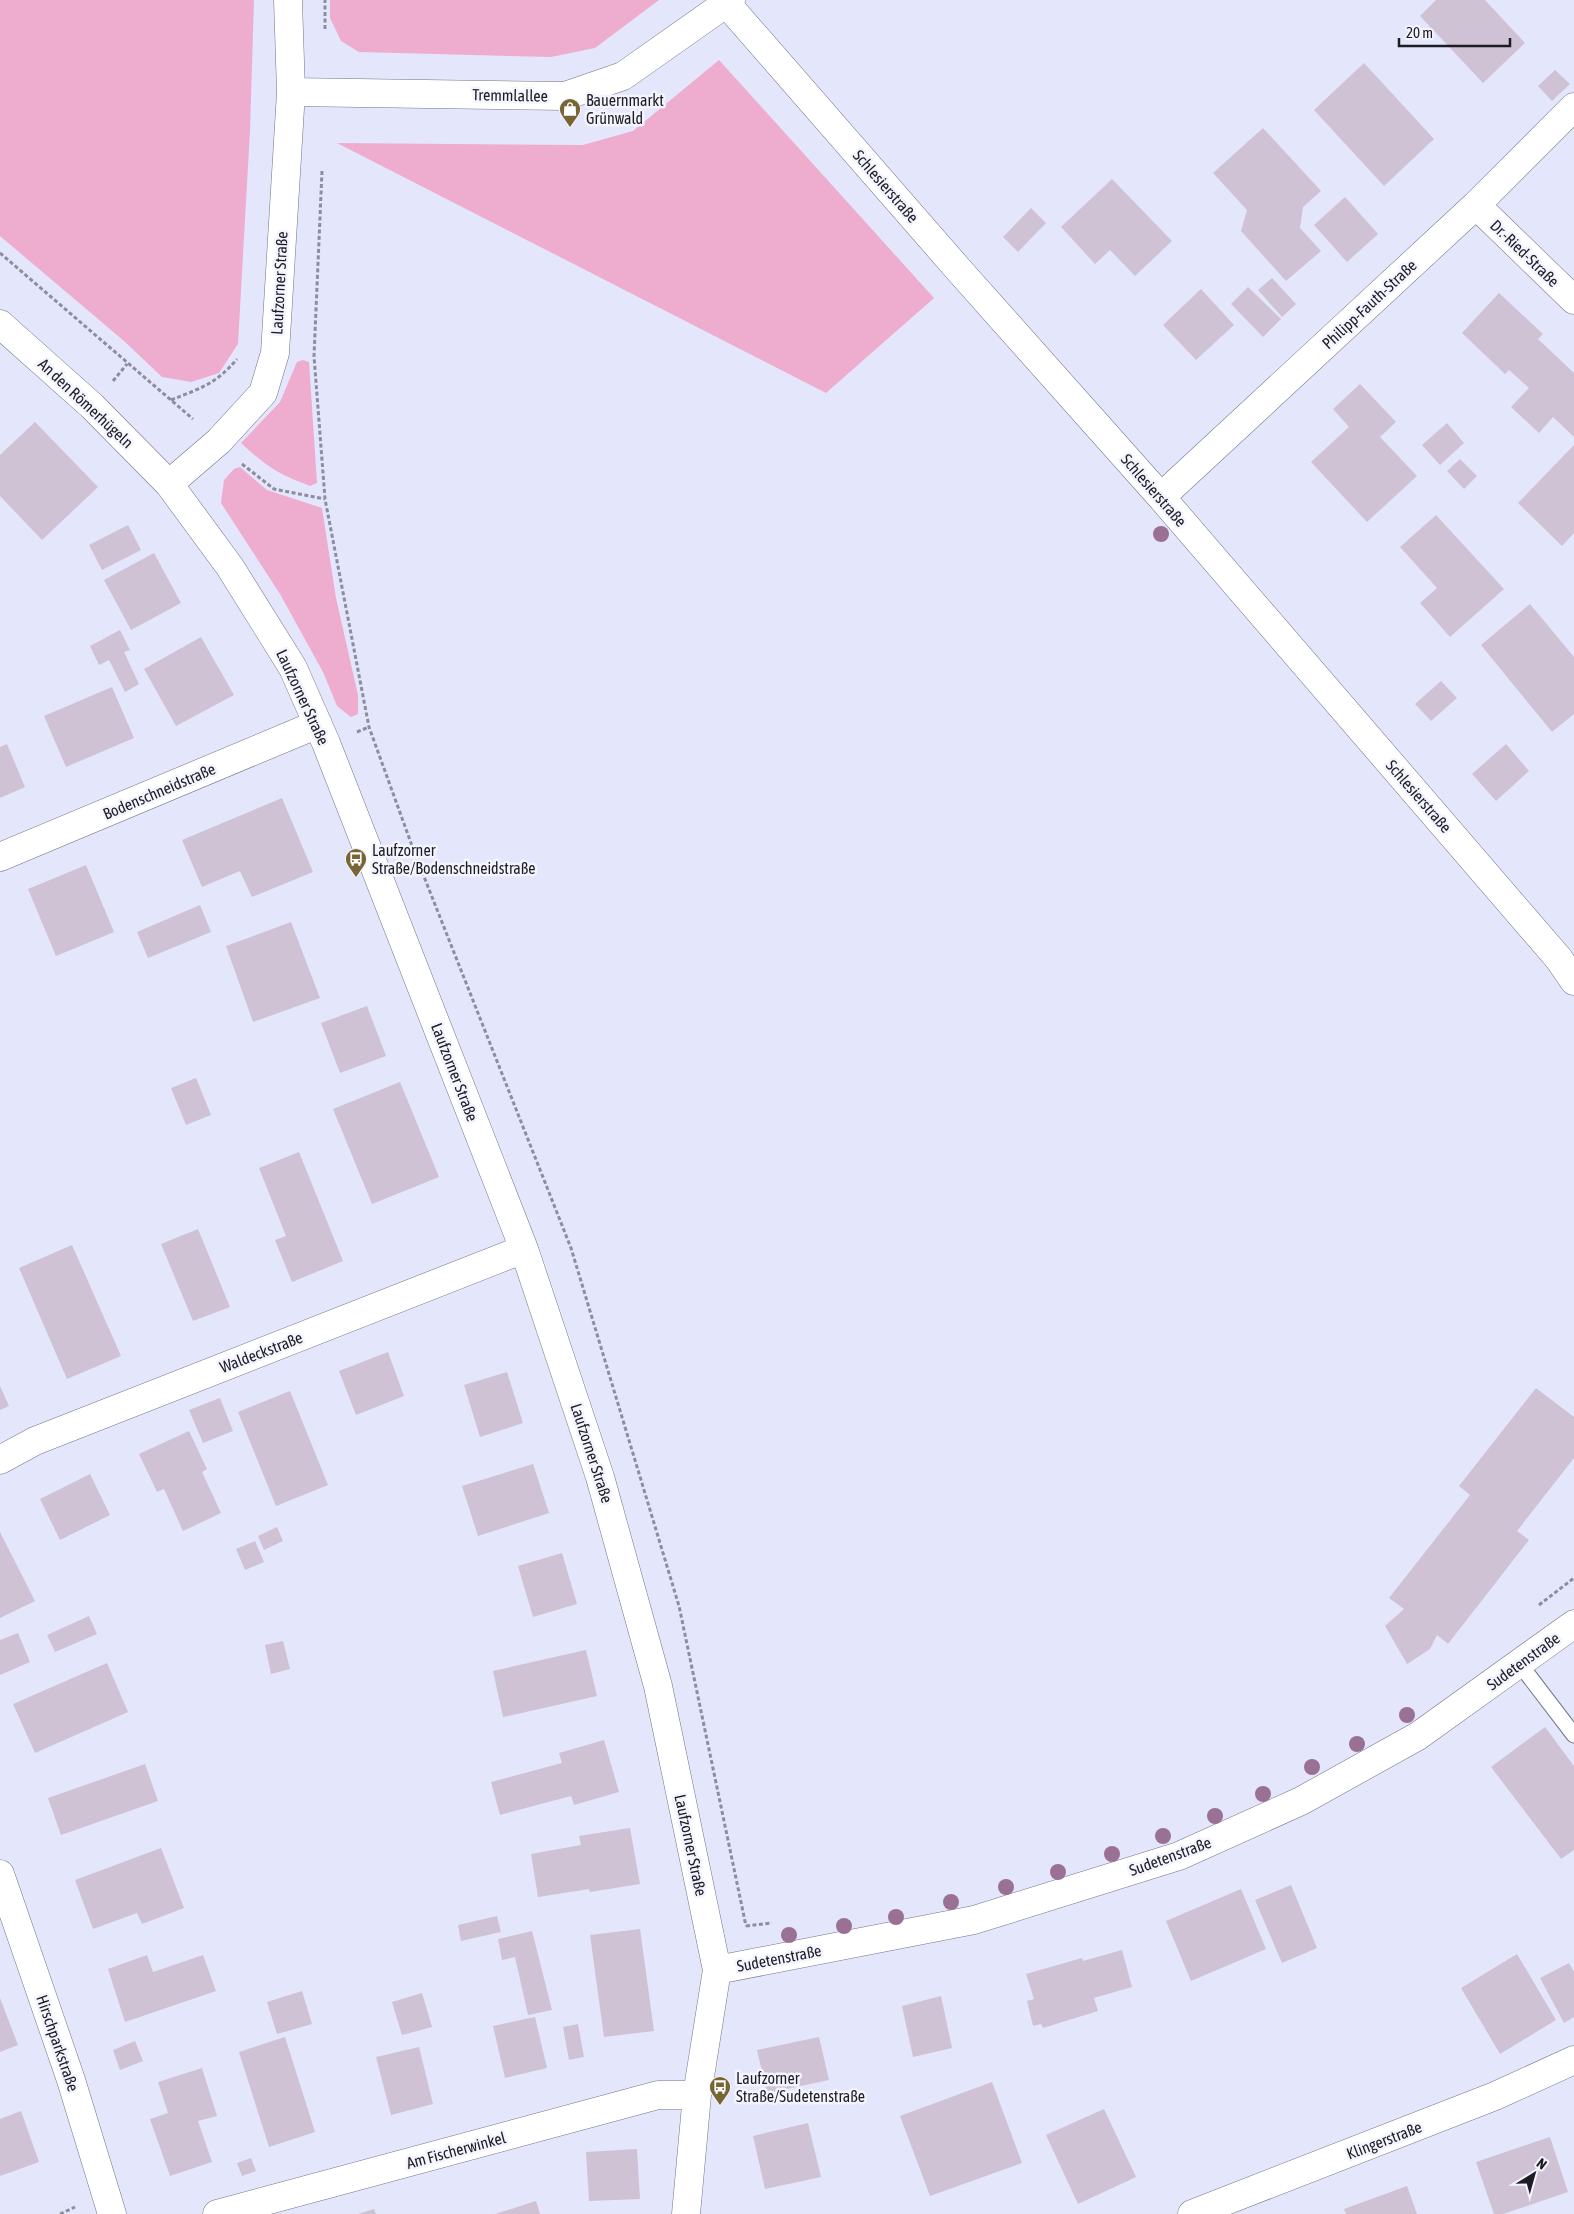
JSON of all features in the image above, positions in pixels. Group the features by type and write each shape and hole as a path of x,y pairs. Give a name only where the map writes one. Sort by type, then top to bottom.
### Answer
{"street":[{"name":"Laufzorner Straße","path":"288,0 290,92 275,353 263,393 219,440 169,484 230,567 293,668 318,724 524,1249 600,1477 658,1686 717,1970 697,2095 686,2214"},
{"name":"Tremmlallee","path":"290,92 565,96 623,76 729,2"},
{"name":"Schlesierstraße","path":"729,2 958,269 1566,952 1574,981"},
{"name":"Philipp-Fauth-Straße","path":"1161,496 1476,205 1574,107"},
{"name":"Dr.-Ried-Straße","path":"1476,205 1574,300"},
{"name":"An den Römerhügeln","path":"0,324 92,406 169,484"},
{"name":"Bodenschneidstraße","path":"0,857 318,724"},
{"name":"Waldeckstraße","path":"0,1460 35,1441 524,1249"},
{"name":"Sudetenstraße","path":"717,1970 974,1920 1179,1856 1301,1801 1418,1736 1574,1624"},
{"name":"Hirschparkstraße","path":"0,1874 71,2080 112,2214"},
{"name":"Klingerstraße","path":"1192,2214 1495,2096 1574,2060"},
{"name":"Am Fischerwinkel","path":"217,2214 658,2095 697,2095"}],"lane":[{"path":"1519,1664 1574,1735"}],"path":[{"path":"325,0 325,37"},
{"path":"322,170 314,356 324,499 369,727 415,854 571,1248 679,1606 746,1926 717,1970"},
{"path":"0,253 219,440 247,469 274,488 324,499"},
{"path":"171,400 222,376 239,357"},
{"path":"1536,1608 1574,1578"},
{"path":"746,1926 781,1922"}],"shaded area":[{"path":"0,0 254,0 250,131 238,344 219,373 191,382 162,377 124,341 0,236"},
{"path":"330,0 659,0 595,48 551,57 359,52 341,41 330,18"},
{"path":"719,60 934,298 826,393 337,143 583,145 633,131"},
{"path":"303,360 309,362 317,483 310,486 273,469 241,443 280,402 297,362"},
{"path":"240,467 267,490 322,508 336,598 358,695 358,714 351,717 337,706 323,672 280,594 221,503 224,480 234,469"}],"building":[{"path":"1436,0 1485,0 1525,43 1483,83 1420,16"},
{"path":"1364,63 1434,139 1384,186 1314,110"},
{"path":"1555,70 1570,84 1552,101 1538,86"},
{"path":"1263,128 1321,191 1303,207 1300,228 1321,251 1286,281 1241,231 1247,210 1213,173"},
{"path":"1112,179 1172,241 1135,276 1110,250 1095,264 1061,227"},
{"path":"1345,197 1378,234 1347,262 1314,225"},
{"path":"1031,208 1046,223 1018,252 1003,237"},
{"path":"1272,278 1296,304 1282,317 1258,290"},
{"path":"1248,287 1281,319 1263,337 1231,304"},
{"path":"1201,289 1234,325 1196,360 1163,325"},
{"path":"1499,293 1543,334 1538,339 1574,373 1574,437 1553,417 1539,433 1511,407 1529,388 1509,370 1505,374 1462,333"},
{"path":"1360,384 1396,422 1380,437 1417,476 1367,522 1311,462 1349,427 1333,409"},
{"path":"35,422 98,487 42,540 0,496 0,455"},
{"path":"1447,423 1464,443 1440,465 1422,445"},
{"path":"1574,445 1574,533 1562,546 1518,503"},
{"path":"1460,459 1477,476 1464,489 1447,471"},
{"path":"1436,515 1504,589 1450,637 1420,603 1437,588 1400,547"},
{"path":"128,525 141,550 102,570 89,545"},
{"path":"154,553 181,603 131,630 104,580"},
{"path":"1530,604 1574,657 1574,714 1552,732 1481,645"},
{"path":"120,630 130,650 124,652 139,684 125,692 109,660 99,665 90,646"},
{"path":"201,637 234,695 176,726 144,669"},
{"path":"1441,681 1457,698 1431,721 1415,704"},
{"path":"112,687 134,738 66,767 44,716"},
{"path":"7,744 25,787 0,798 0,747"},
{"path":"1506,744 1529,771 1496,801 1472,774"},
{"path":"282,798 313,872 252,897 240,871 202,887 182,840"},
{"path":"86,865 114,932 56,956 28,889"},
{"path":"200,905 211,932 148,958 137,932"},
{"path":"291,922 320,998 253,1022 226,946"},
{"path":"367,1006 386,1056 340,1073 321,1023"},
{"path":"196,1078 211,1115 186,1125 171,1088"},
{"path":"400,1082 439,1177 372,1204 333,1109"},
{"path":"299,1152 343,1261 292,1282 275,1240 286,1236 259,1168"},
{"path":"198,1229 230,1307 193,1321 161,1244"},
{"path":"72,1245 121,1356 67,1379 19,1268"},
{"path":"388,1352 404,1396 356,1415 339,1371"},
{"path":"507,1372 523,1423 480,1437 464,1385"},
{"path":"0,1386 9,1406 0,1410"},
{"path":"1536,1388 1574,1417 1574,1458 1517,1531 1529,1540 1448,1644 1437,1635 1430,1649 1407,1664 1385,1626 1404,1609 1389,1598 1470,1495 1459,1486"},
{"path":"290,1391 328,1485 276,1506 238,1412"},
{"path":"220,1398 233,1431 203,1443 189,1410"},
{"path":"189,1431 207,1469 202,1472 221,1513 183,1531 164,1489 157,1492 139,1454"},
{"path":"533,1464 549,1513 478,1536 462,1486"},
{"path":"90,1474 110,1515 60,1540 40,1499"},
{"path":"277,1527 283,1541 264,1550 258,1536"},
{"path":"0,1532 35,1601 0,1618"},
{"path":"255,1541 264,1562 245,1570 236,1549"},
{"path":"562,1553 577,1604 533,1617 518,1566"},
{"path":"89,1616 97,1634 55,1652 47,1635"},
{"path":"18,1633 30,1662 0,1675 0,1640"},
{"path":"283,1641 290,1669 271,1674 265,1645"},
{"path":"586,1650 597,1696 503,1717 493,1671"},
{"path":"107,1663 128,1712 35,1753 13,1704"},
{"path":"1545,1727 1574,1766 1574,1850 1561,1859 1491,1767"},
{"path":"604,1740 619,1792 574,1805 571,1796 500,1815 491,1782 562,1763 559,1753"},
{"path":"145,1764 158,1801 61,1835 48,1798"},
{"path":"630,1828 640,1884 590,1892 589,1889 538,1897 531,1854 581,1845 579,1836"},
{"path":"161,1848 184,1908 142,1924 137,1913 93,1929 75,1880"},
{"path":"1291,1885 1317,1948 1282,1963 1255,1900"},
{"path":"1241,1889 1266,1949 1191,1981 1166,1921"},
{"path":"497,1916 501,1932 461,1941 458,1925"},
{"path":"640,1929 654,2031 604,2037 590,1935"},
{"path":"532,1931 552,2010 528,2015 515,1957 502,1960 498,1939"},
{"path":"1122,1950 1132,1987 1094,1998 1098,2011 1043,2028 1041,2024 1033,2026 1027,2001 1034,1999 1026,1974 1082,1958 1083,1961"},
{"path":"1517,1954 1556,2020 1500,2054 1461,1988"},
{"path":"147,1955 153,1972 203,1955 216,1991 125,2022 108,1969"},
{"path":"1569,1963 1574,1972 1574,2017 1564,2023 1540,1978"},
{"path":"302,1991 312,2024 277,2034 267,2002"},
{"path":"422,1993 432,2027 402,2035 392,2002"},
{"path":"941,1996 952,2048 913,2057 902,2006"},
{"path":"0,1998 18,2045 0,2052"},
{"path":"535,2017 547,2068 505,2078 493,2026"},
{"path":"578,2024 584,2057 569,2060 563,2027"},
{"path":"285,2037 315,2132 269,2147 239,2052"},
{"path":"819,2037 829,2080 767,2093 757,2050"},
{"path":"135,2041 143,2061 120,2070 113,2050"},
{"path":"419,2047 433,2104 391,2115 376,2057"},
{"path":"202,2068 217,2116 198,2121 212,2162 170,2176 150,2119 168,2113 158,2082"},
{"path":"992,2082 1022,2163 930,2196 900,2116"},
{"path":"1104,2109 1136,2177 1078,2204 1046,2135"},
{"path":"21,2111 39,2162 0,2176 0,2119"},
{"path":"808,2123 821,2177 765,2189 753,2136"},
{"path":"1550,2137 1568,2192 1503,2214 1494,2214 1476,2162"},
{"path":"637,2149 640,2199 589,2201 586,2152"},
{"path":"251,2158 256,2171 242,2176 237,2163"},
{"path":"1407,2186 1417,2214 1346,2214 1344,2209"},
{"path":"536,2201 540,2214 495,2214"},
{"path":"374,2209 376,2214 358,2214"}],"place":[{"name":"Bauernmarkt Grünwald","path":"570,128"},
{"name":"Laufzorner Straße/Bodenschneidstraße","path":"356,878"},
{"name":"Laufzorner Straße/Sudetenstraße","path":"720,2106"}]}
